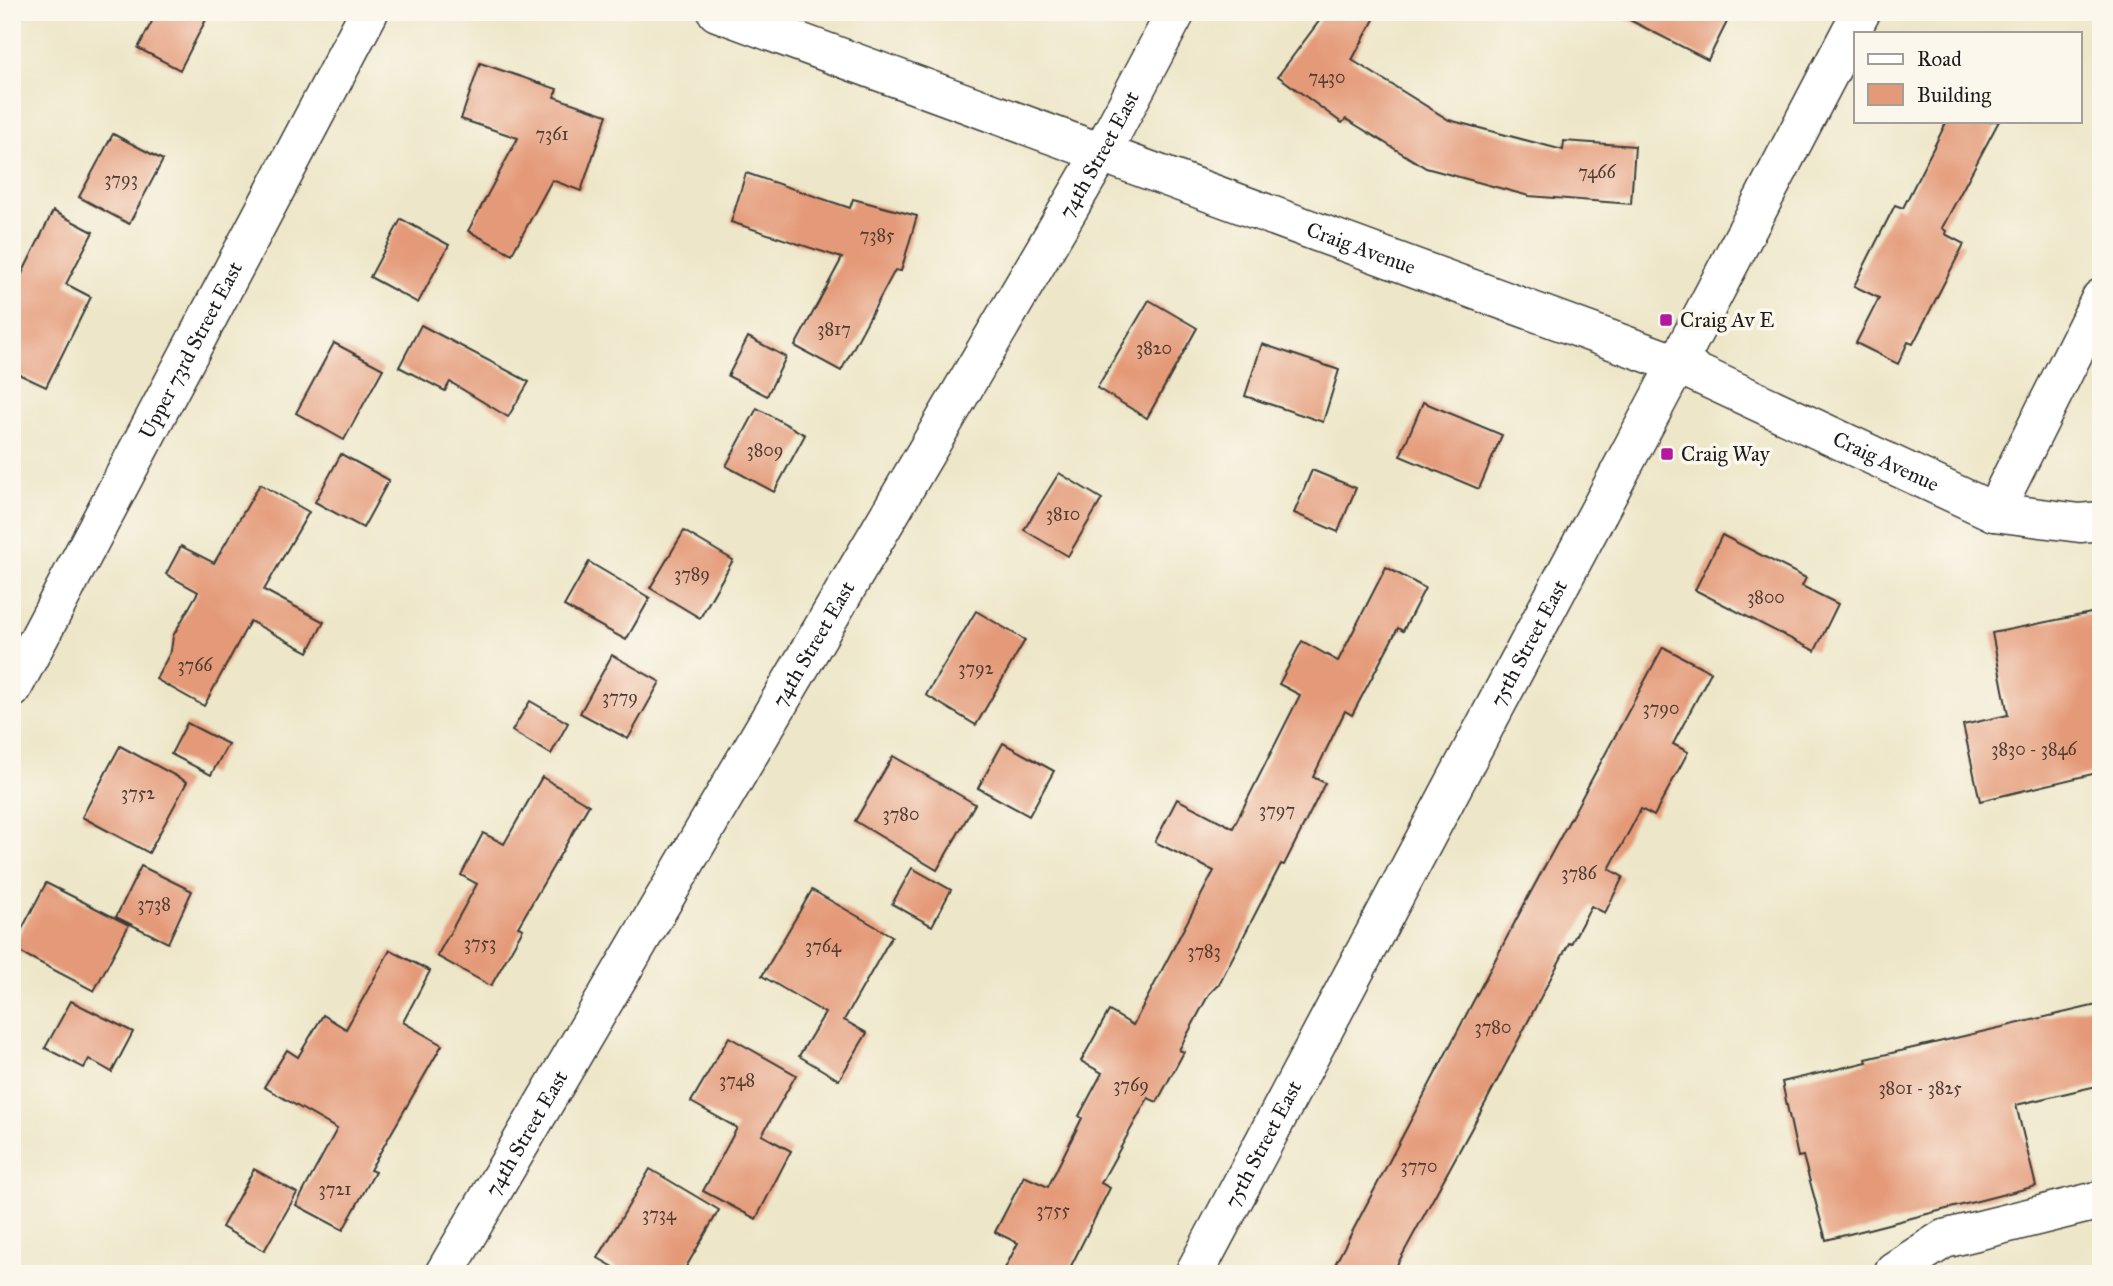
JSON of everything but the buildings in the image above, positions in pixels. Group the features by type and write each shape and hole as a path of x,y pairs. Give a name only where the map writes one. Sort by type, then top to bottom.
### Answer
{"street":[{"name":"Upper 73rd Street East","path":"12,689 369,12"},
{"name":"Craig Avenue","path":"717,12 1677,364 1994,512"},
{"name":"74th Street East","path":"444,1274 1102,152 1175,12"},
{"name":"75th Street East","path":"1194,1274 1861,12"},
{"path":"2101,298 1994,512 2080,523 2101,521"},
{"path":"1893,1273 1944,1240 2101,1200"}],"place":[{"name":"Craig Av E","path":"1666,320"},
{"name":"Craig Way","path":"1667,454"}]}
